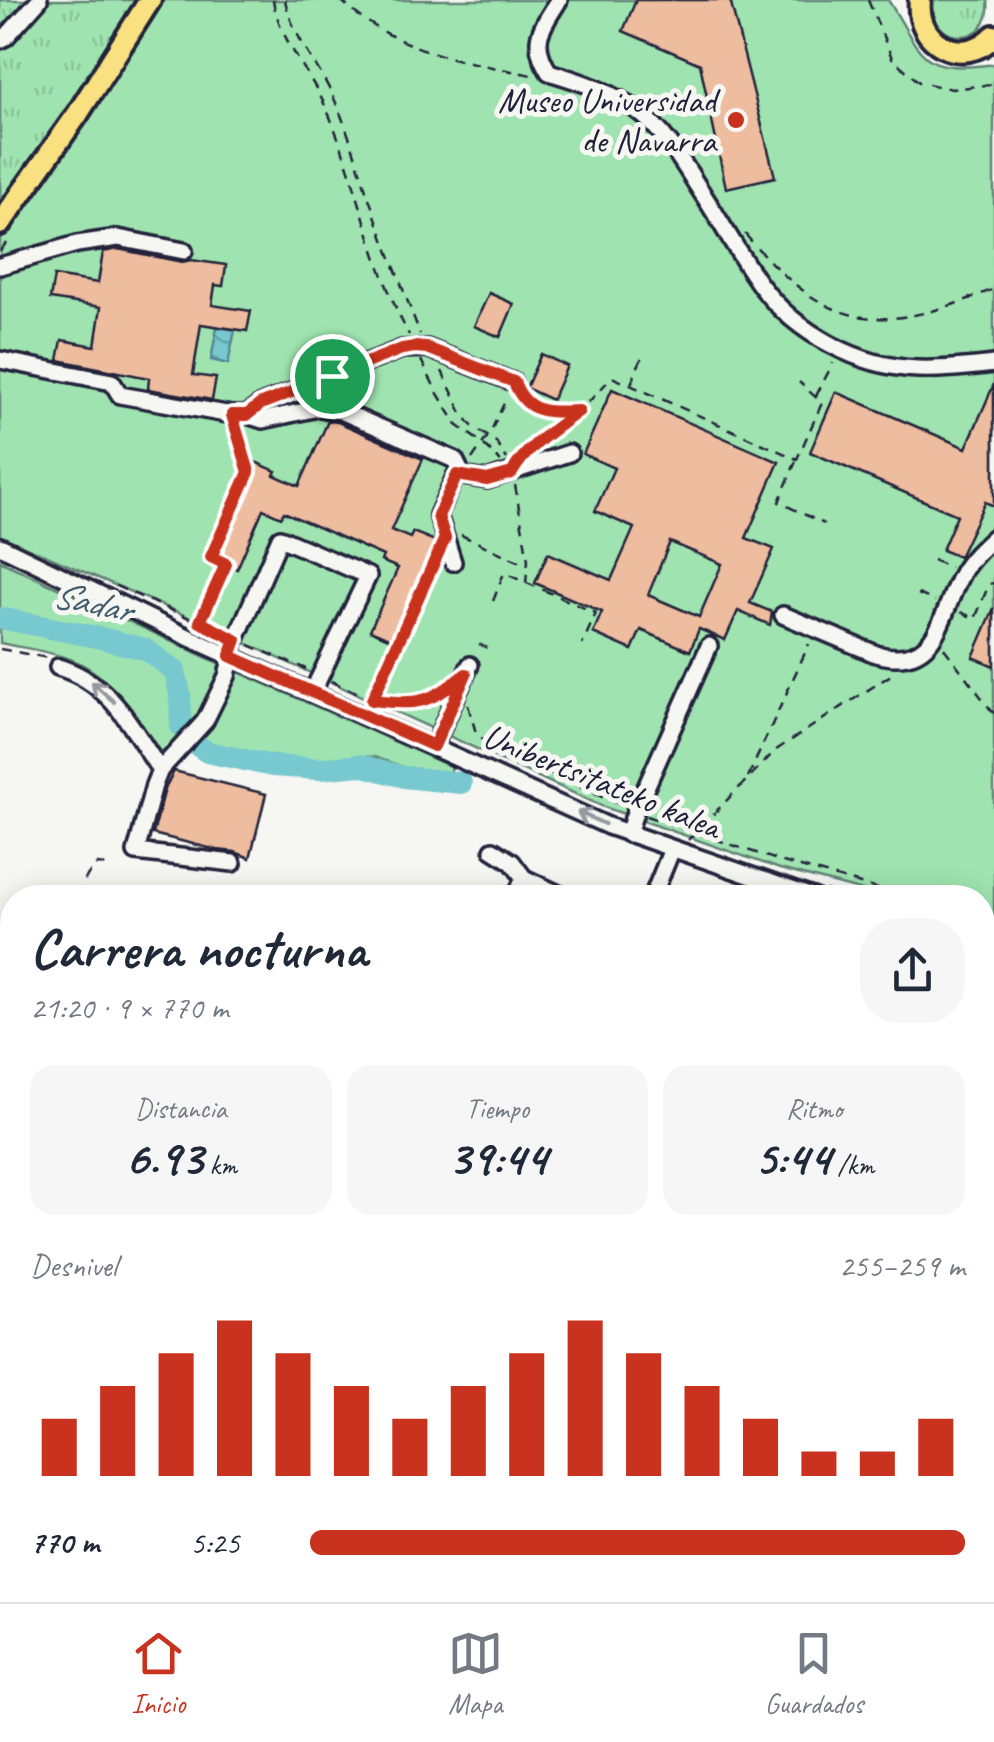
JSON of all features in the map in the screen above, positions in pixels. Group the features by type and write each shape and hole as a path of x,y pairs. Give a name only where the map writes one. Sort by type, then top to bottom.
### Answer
{"main road":[{"path":"0,224 77,116 150,0"},
{"path":"916,3 928,34 950,49 963,51 992,40"}],"street":[{"path":"0,40 40,0"},
{"path":"559,0 541,29 539,56 549,72 582,82 639,112 663,135 761,285 770,308 812,334 865,358 917,369 994,364"},
{"path":"694,215 706,200"},
{"path":"0,266 77,244 118,238 184,251"},
{"path":"240,415 402,349 421,348 514,382"},
{"path":"0,360 112,382 120,395 263,420 318,408 340,411 487,480 570,453"},
{"path":"453,562 438,516 457,467"},
{"path":"783,615 891,658 918,654 930,644 962,572 994,537"},
{"path":"233,862 136,852 160,770 204,722 227,676 231,654 280,538 368,576 312,693"},
{"name":"Unibertsitateko kalea","path":"0,546 192,640 231,654 628,834 678,847 780,885"},
{"path":"628,834 709,646"},
{"path":"58,667 76,672 104,691 160,770"},
{"path":"434,746 468,669"},
{"path":"659,885 678,847"},
{"path":"493,850 512,862 524,878 539,885"},
{"path":"520,885 524,878"}],"path":[{"path":"274,0 289,45 326,107 344,151 375,257 396,312 448,380 471,425 504,454 512,473 528,566 526,582"},
{"path":"285,0 298,37 328,84 346,127 437,392 457,425 512,473"},
{"path":"340,0 371,26 405,44 546,78"},
{"path":"868,0 892,58 919,82 952,89 994,84"},
{"path":"728,234 740,228 803,292 832,308 868,318 906,318 941,310 994,289"},
{"path":"630,385 642,357"},
{"path":"816,397 834,359"},
{"path":"512,473 517,464 612,377 797,460"},
{"path":"514,382 520,398 533,407 550,412 579,411"},
{"path":"457,467 470,464 514,382"},
{"path":"799,382 822,403 779,502 824,524"},
{"path":"192,640 226,564 211,557 249,472 240,415"},
{"path":"372,700 443,532 528,566"},
{"path":"933,560 962,572"},
{"path":"492,600 504,573 596,613 582,644"},
{"path":"975,619 988,584 994,583"},
{"path":"200,622 231,654 321,676 372,700 406,704 426,700 442,693 468,669"},
{"path":"746,781 816,628"},
{"path":"934,634 994,714"},
{"path":"479,644 487,648"},
{"path":"678,847 776,750 918,654"},
{"path":"468,704 476,734 487,744 635,812 864,885"},
{"path":"82,885 87,872 98,864 110,866"}],"green space":[{"path":"0,0 30,0 0,31"},
{"path":"48,0 143,0 0,206 0,48 11,42"},
{"path":"159,0 888,0 926,57 950,66 994,64 994,885 841,885 780,869 604,807 173,610 0,536 0,239"},
{"path":"934,0 988,0 987,16 972,34 950,34 940,27"},
{"path":"0,561 452,767 448,778 374,757 282,760 178,741 168,750 155,749 120,697 85,666 62,656 0,643"}],"water":[{"path":"217,327 235,330 228,364 211,360"}],"building":[{"name":"Museo Universidad de Navarra","path":"636,0 730,0 775,177 726,188 700,64 623,31"},
{"path":"118,249 182,262 226,265 223,286 215,285 212,305 251,311 247,331 201,324 193,375 216,378 212,400 148,389 149,378 58,360 62,340 95,346 101,307 50,299 54,276 98,283 103,252"},
{"path":"489,293 514,304 500,337 474,326"},
{"path":"541,354 567,366 552,400 526,388"},
{"path":"994,384 994,506 985,502 959,557 942,550 957,515 810,452 836,392 966,448"},
{"path":"612,389 779,462 746,538 774,549 750,603 772,612 770,625 738,611 725,640 699,629 690,651 641,630 632,650 593,633 602,612 535,583 548,553 611,580 634,528 595,511 614,468 583,454","holes":["670,542 722,564 699,617 648,595"]},
{"path":"328,421 423,459 391,530 410,538 413,532 435,541 437,549 396,641 370,630 398,568 381,561 383,556 284,512 281,517 263,509 237,569 211,557 253,461 299,486"},
{"path":"994,608 994,666 973,657"},
{"path":"174,771 266,794 250,858 153,834"}],"waterway":[{"name":"Sadar","path":"0,618 145,649 175,671 181,726 207,752 273,766 319,769 360,765 404,777 461,783"}],"place":[{"name":"Museo Universidad de Navarra","path":"736,120"}],"route":[{"path":"427,348 514,382 520,398 533,407 550,412 579,411 549,434 512,473 487,480 457,475 438,516 445,538 372,700 406,704 426,700 466,674 434,746 230,656 236,640 200,622 226,564 211,557 249,472 232,415 247,415 261,404 332,376 402,349 427,348"}]}
